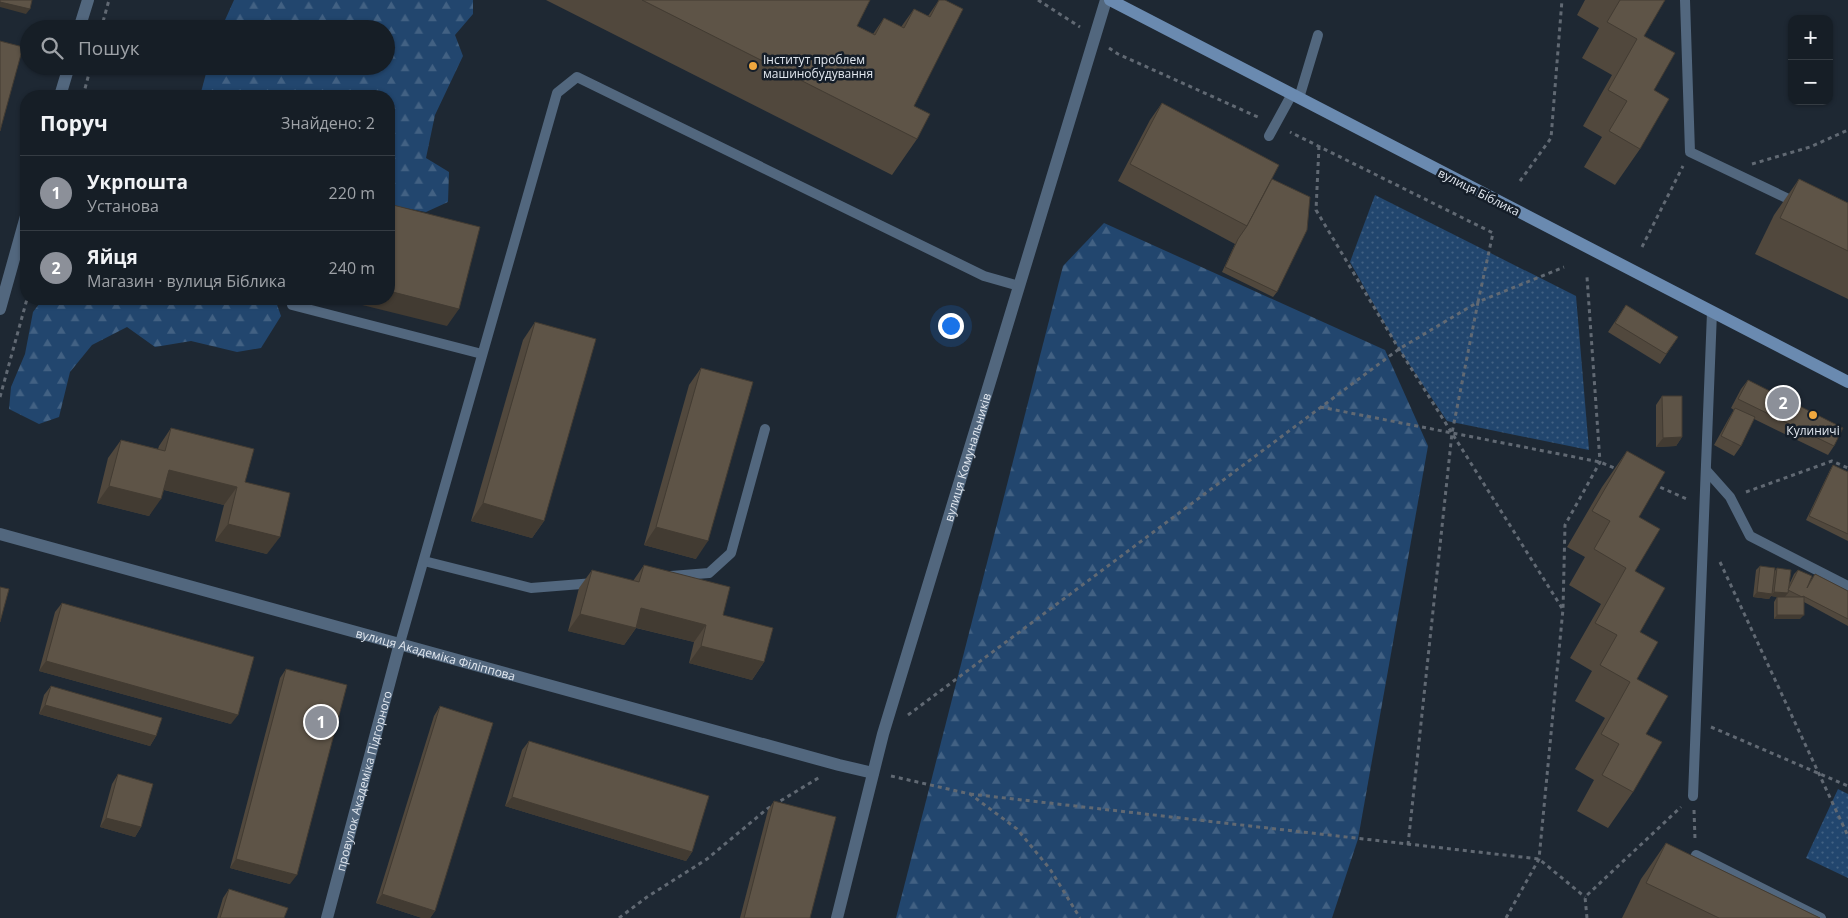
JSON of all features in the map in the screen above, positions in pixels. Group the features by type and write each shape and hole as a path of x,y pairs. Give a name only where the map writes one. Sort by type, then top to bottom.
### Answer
{"street":[{"path":"82,20 88,0"},
{"name":"вулиця Комунальників","path":"837,918 883,734 1106,0"},
{"name":"вулиця Біблика","path":"1110,0 1848,382"},
{"path":"62,90 66,75"},
{"path":"0,308 20,237"},
{"name":"вулиця Академіка Філіппова","path":"0,534 840,765 874,772"},
{"name":"провулок Академіка Підгорного","path":"327,918 400,644"}],"lane":[{"path":"1685,0 1690,152 1806,207"},
{"path":"1269,136 1295,96 1318,35"},
{"path":"400,644 556,93 577,77 984,276 1019,286"},
{"path":"292,305 482,354"},
{"path":"1693,796 1712,312"},
{"path":"660,577 709,573 732,553 765,429"},
{"path":"1706,470 1730,497 1750,536 1848,586"},
{"path":"424,560 532,588 600,582"},
{"path":"1696,855 1821,918"}],"path":[{"path":"104,20 109,0"},
{"path":"1038,0 1078,26"},
{"path":"1520,182 1551,138 1562,0"},
{"path":"85,90 89,75"},
{"path":"1729,170 1810,147 1848,130"},
{"path":"1319,146 1316,210 1399,348 1562,608"},
{"path":"1642,247 1690,152"},
{"path":"1408,845 1452,433 1493,232"},
{"path":"906,716 1399,348 1478,302 1564,267"},
{"path":"1506,918 1539,859 1562,608 1565,525 1600,462 1587,278"},
{"path":"0,397 25,305"},
{"path":"1320,407 1600,462 1618,469"},
{"path":"1730,497 1832,461 1848,468"},
{"path":"1652,484 1704,506"},
{"path":"1704,527 1848,836"},
{"path":"1696,720 1848,786"},
{"path":"619,918 707,858 767,809 840,765"},
{"path":"874,772 970,794 1539,859 1585,896 1587,918"},
{"path":"970,794 1017,829 1050,868 1080,918"},
{"path":"1585,896 1693,796"},
{"path":"1693,796 1696,855"}],"green space":[{"path":"234,0 473,0 473,14 455,35 463,56 435,115 426,158 449,172 448,202 426,212 395,206 395,90 202,90 206,75 395,75 395,20 225,20"},
{"path":"1375,195 1576,296 1589,450 1447,421 1399,349 1350,262"},
{"path":"1104,223 1385,350 1428,446 1358,839 1332,918 896,918 1063,266"},
{"path":"38,305 277,305 281,316 261,348 237,352 191,341 155,347 127,327 92,345 70,372 59,417 39,424 9,409 11,387 25,354 33,312"},
{"path":"1838,789 1848,794 1848,878 1806,858"}],"building":[{"path":"0,0 32,0 30,9 0,2"},
{"path":"642,0 870,0 857,26 875,35 884,18 904,28 914,9 930,17 939,0 945,0 963,9 914,106 930,114 917,139"},
{"path":"1620,0 1665,0 1644,36 1675,53 1654,90 1669,99 1640,149 1609,131 1627,101 1608,90 1637,39 1607,22"},
{"path":"0,41 20,46 20,58 0,131"},
{"path":"1162,103 1279,165 1247,226 1130,164"},
{"path":"1272,179 1310,197 1307,230 1277,292 1225,267 1238,239"},
{"path":"1799,179 1848,203 1848,251 1780,218"},
{"path":"395,206 480,227 459,309 395,293"},
{"path":"1626,305 1678,337 1666,354 1615,323"},
{"path":"535,322 596,339 544,521 483,503"},
{"path":"701,368 753,382 708,541 656,527"},
{"path":"1748,380 1843,428 1834,446 1738,399"},
{"path":"1662,396 1682,396 1682,437 1663,438"},
{"path":"1735,408 1755,417 1741,446 1721,436"},
{"path":"171,428 254,449 245,482 290,493 280,537 228,524 237,487 169,470 161,499 109,486 121,440 165,451"},
{"path":"1627,451 1665,472 1639,517 1660,529 1635,571 1665,588 1640,632 1658,642 1637,679 1668,696 1646,734 1662,742 1633,792 1602,775 1619,744 1601,734 1630,682 1600,665 1617,635 1595,623 1626,568 1594,549 1610,521 1592,511"},
{"path":"1833,465 1848,472 1848,534 1809,516"},
{"path":"644,565 730,587 723,615 773,628 764,662 701,646 706,625 641,608 636,628 580,614 592,570 639,582"},
{"path":"1760,566 1775,568 1772,594 1757,592"},
{"path":"1777,568 1791,570 1788,593 1774,592"},
{"path":"1798,570 1812,576 1807,588 1815,574 1848,591 1848,619 1788,590"},
{"path":"0,587 9,589 0,622"},
{"path":"1777,597 1804,597 1804,615 1777,615"},
{"path":"62,603 254,657 238,715 46,661"},
{"path":"286,669 347,685 297,875 236,859"},
{"path":"51,686 162,718 156,736 45,705"},
{"path":"440,706 493,723 435,911 382,894"},
{"path":"529,741 709,796 692,852 512,797"},
{"path":"118,774 153,784 141,827 106,818"},
{"path":"774,801 836,817 810,918 744,918"},
{"path":"1666,843 1820,918 1719,918 1646,883"},
{"path":"229,889 288,908 284,918 220,918"}],"place":[{"name":"Інститут проблем машинобудування","path":"753,66"},
{"name":"Яйця","path":"1783,403"},
{"name":"Кулиничі","path":"1813,415"},
{"name":"Укрпошта","path":"321,722"}]}
